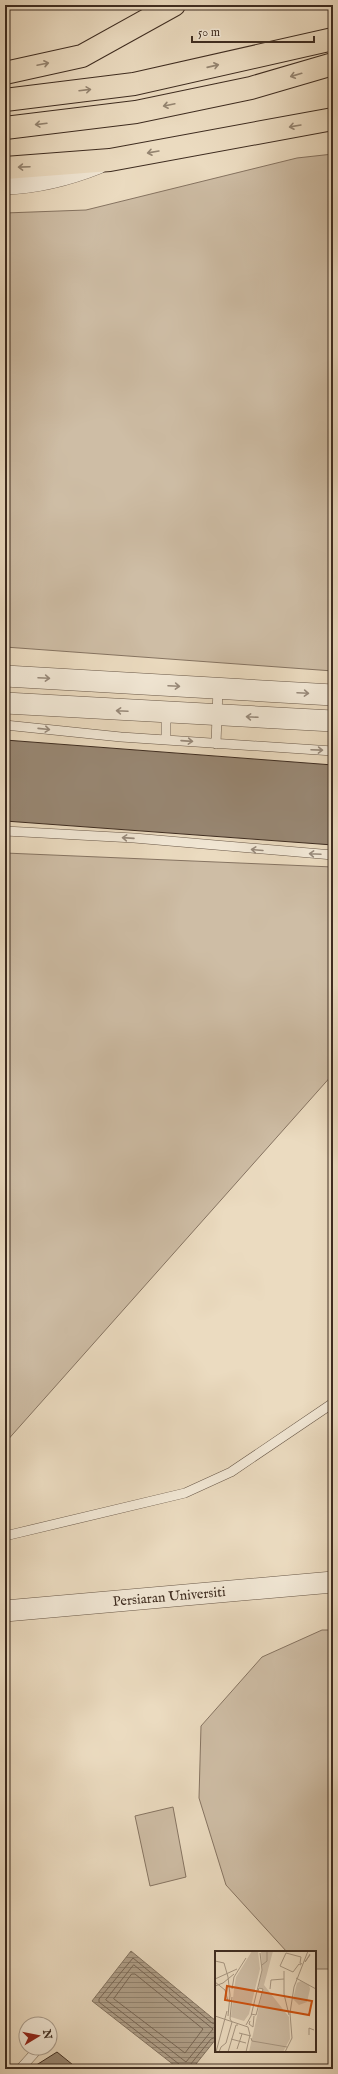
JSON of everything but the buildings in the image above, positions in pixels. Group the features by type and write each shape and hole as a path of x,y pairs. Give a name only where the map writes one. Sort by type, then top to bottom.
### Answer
{"highway":[{"path":"5,73 82,56 174,5"},
{"path":"5,100 134,84 333,39"},
{"path":"5,128 136,112 251,88 333,64"},
{"path":"5,168 110,160 333,119"}],"street":[{"path":"5,186 20,185 73,175 110,160"},
{"path":"5,676 333,695"},
{"path":"5,704 333,721"},
{"name":"Persiaran Universiti","path":"6,1610 333,1582"}],"lane":[{"path":"216,744 218,688"},
{"path":"166,713 166,740"},
{"path":"5,725 216,744 333,750"},
{"path":"5,831 134,838 333,855"},
{"path":"5,1536 186,1493 231,1472 333,1403"},
{"path":"20,2069 32,2056"}],"shaded area":[{"path":"333,154 333,671 5,647 5,213 86,210 297,158"},
{"path":"5,853 333,867 333,1074 5,1443"},
{"path":"322,1630 333,1630 333,1969 316,1969 316,1951 286,1951 226,1885 199,1798 201,1726 262,1657"},
{"path":"173,1807 186,1877 150,1886 135,1816"}],"water":[{"path":"131,1951 215,2020 215,2040 192,2069 179,2069 92,2001"}]}
